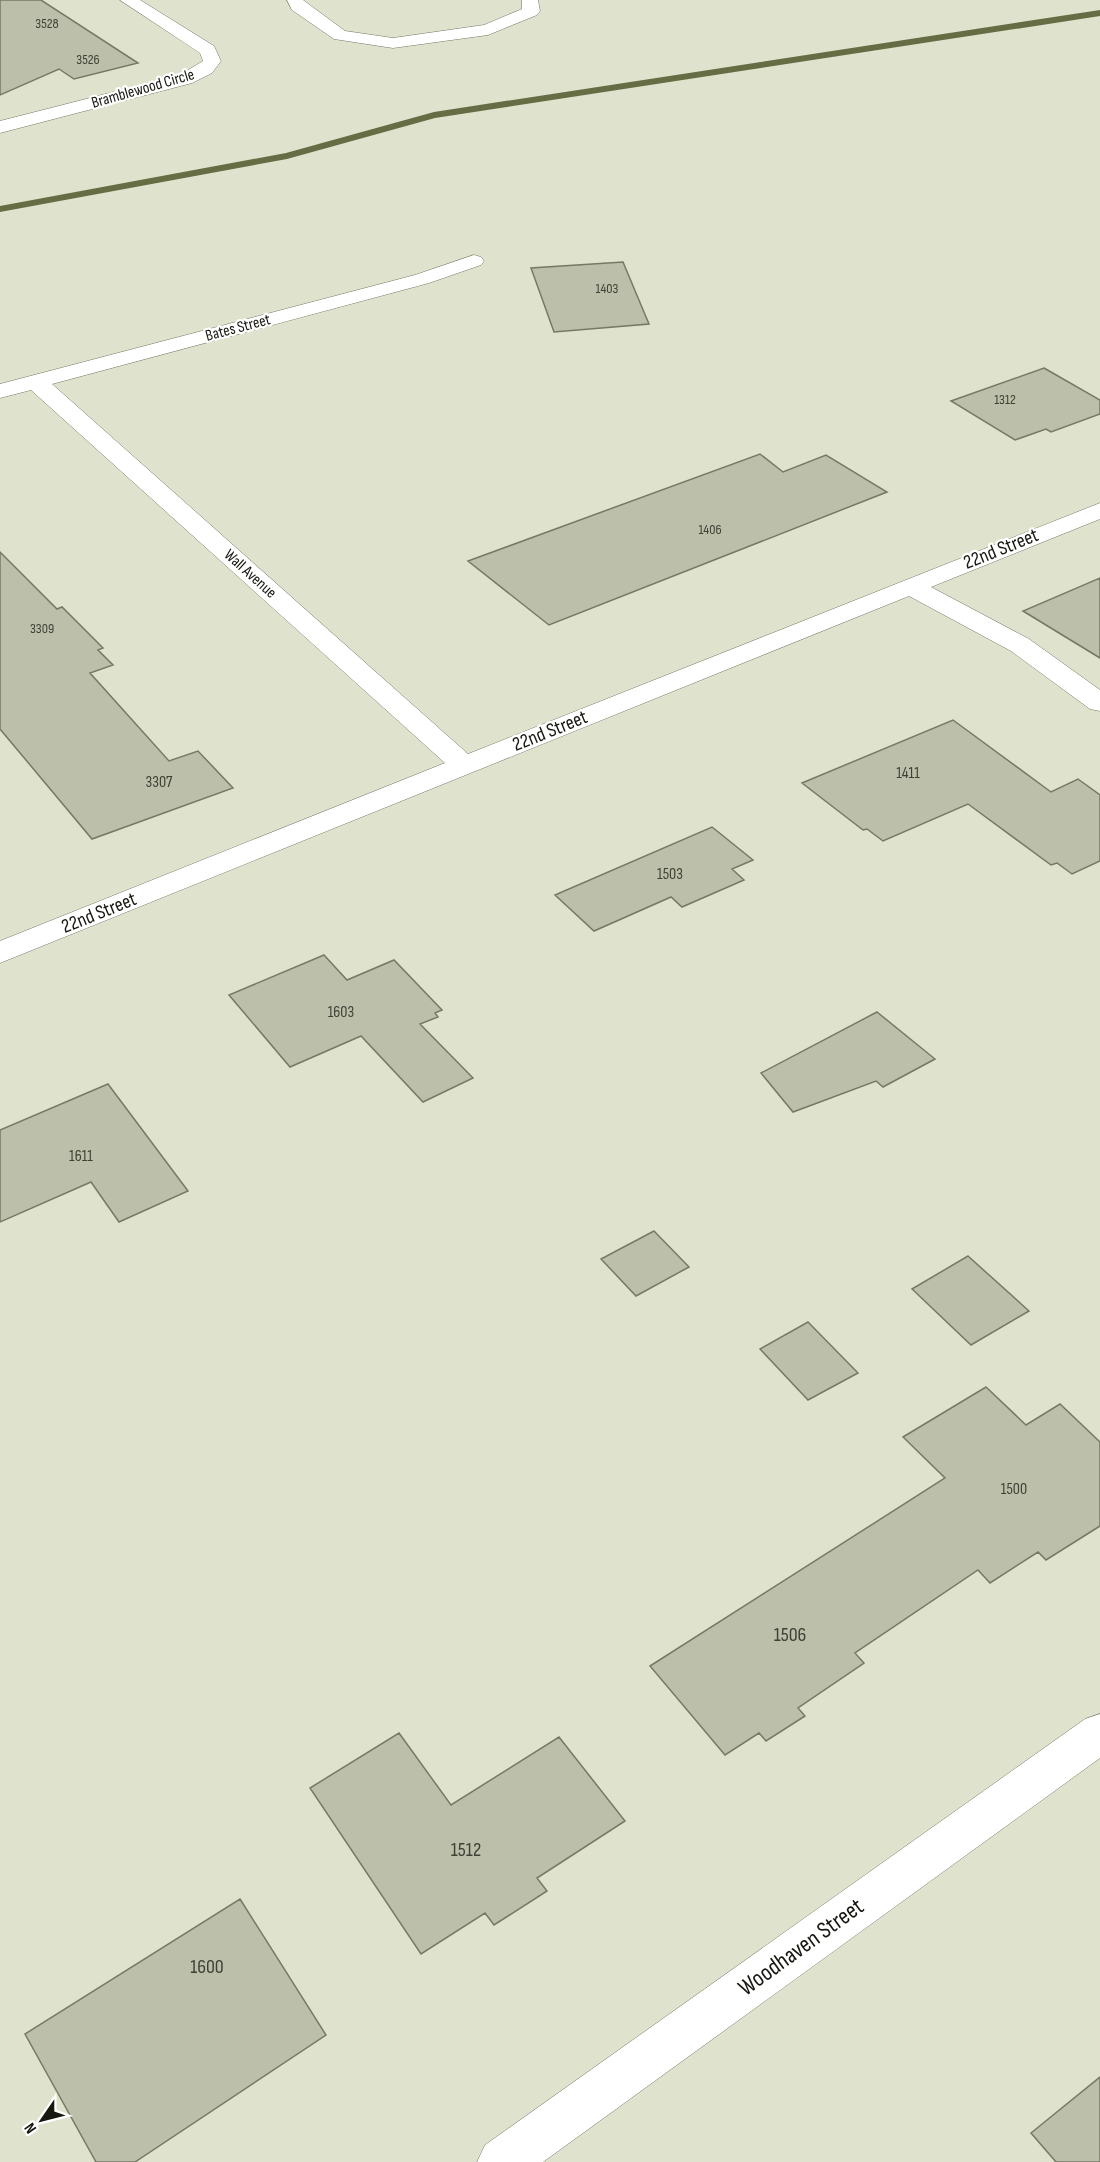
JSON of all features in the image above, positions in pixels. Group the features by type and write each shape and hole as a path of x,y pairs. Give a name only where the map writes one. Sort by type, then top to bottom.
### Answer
{"street":[{"name":"Bramblewood Circle","path":"0,127 186,79 206,69 212,61 208,50 128,0"},
{"path":"295,0 298,6 340,35 393,43 488,30 531,11 530,0"},
{"name":"Bates Street","path":"0,392 422,279 474,261"},
{"name":"Wall Avenue","path":"36,382 465,765"},
{"name":"22nd Street","path":"0,953 1100,510"},
{"path":"909,586 1020,645 1100,703"},
{"name":"Woodhaven Street","path":"502,2162 1100,1732"}],"building":[{"path":"0,0 41,0 138,63 74,79 59,69 0,95"},
{"path":"623,262 649,324 554,332 531,268"},
{"path":"1044,368 1100,400 1100,414 1051,432 1046,429 1015,440 951,401"},
{"path":"760,454 783,472 826,455 887,492 549,625 468,561"},
{"path":"0,552 57,609 62,607 103,648 98,650 113,665 90,673 169,761 198,751 233,788 92,839 0,729"},
{"path":"1100,578 1100,658 1023,611"},
{"path":"953,720 1051,792 1078,779 1100,795 1100,861 1072,874 1057,863 1051,865 968,804 883,841 867,829 863,830 802,783"},
{"path":"712,827 753,860 732,869 744,880 682,907 671,897 594,931 555,895"},
{"path":"324,955 347,980 394,960 442,1010 435,1013 438,1017 420,1024 473,1078 423,1102 361,1036 290,1067 229,995"},
{"path":"877,1012 935,1059 883,1087 876,1081 793,1112 761,1073"},
{"path":"108,1084 188,1191 119,1222 91,1182 0,1222 0,1130"},
{"path":"654,1231 689,1267 636,1296 601,1259"},
{"path":"968,1256 1029,1311 971,1345 912,1289"},
{"path":"808,1322 858,1373 808,1400 760,1349"},
{"path":"986,1387 1026,1425 1060,1404 1100,1442 1100,1526 1046,1560 1038,1552 990,1583 978,1570 855,1653 864,1663 798,1708 805,1716 766,1741 759,1733 725,1755 650,1666 945,1478 903,1437"},
{"path":"399,1733 451,1805 559,1737 625,1821 537,1878 547,1891 494,1925 485,1913 421,1954 310,1788"},
{"path":"240,1899 326,2035 135,2162 96,2162 25,2034"},
{"path":"1100,2077 1100,2162 1056,2162 1031,2133"}],"waterway":[{"path":"0,209 287,156 434,115 1100,13"}]}
